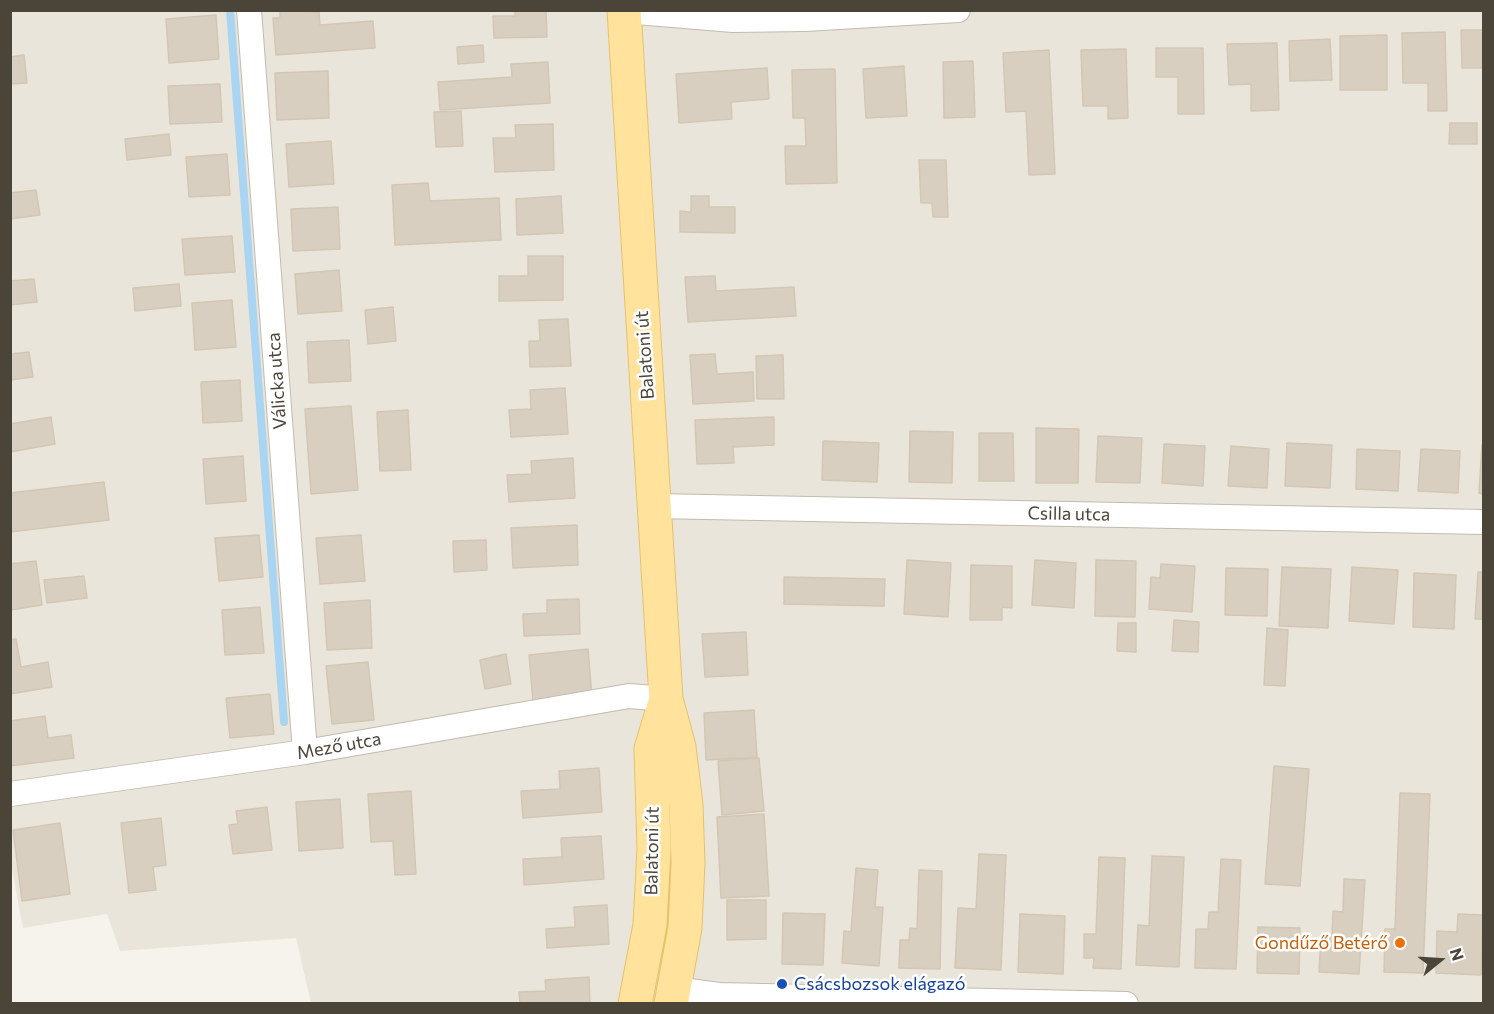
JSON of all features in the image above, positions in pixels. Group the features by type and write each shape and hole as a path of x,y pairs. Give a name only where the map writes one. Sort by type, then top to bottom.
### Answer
{"main road":[{"name":"Balatoni út","path":"624,11 666,699 679,747 686,805 688,852 685,928 672,996"},
{"name":"Balatoni út","path":"635,1004 650,925 654,849 651,749 666,699"}],"street":[{"name":"Válicka utca","path":"249,10 305,752"},
{"path":"624,11 743,20 805,19 958,10"},
{"name":"Csilla utca","path":"654,506 1484,522"},
{"name":"Mező utca","path":"10,794 305,752 629,696 666,699"},
{"path":"672,996 719,995 1125,1004"}],"shaded area":[{"path":"10,11 1483,11 1483,1003 311,1003 296,938 120,951 107,914 23,928 10,859"}],"building":[{"path":"280,10 319,12 320,25 373,21 375,48 276,55 273,18 280,18"},
{"path":"515,10 546,10 547,37 494,38 493,16 515,16"},
{"path":"216,15 219,59 169,63 166,19"},
{"path":"1461,30 1484,30 1484,72 1483,68 1462,68"},
{"path":"1445,32 1447,111 1428,111 1428,83 1403,83 1402,33"},
{"path":"1387,35 1387,90 1340,90 1340,36"},
{"path":"1330,39 1332,80 1290,81 1289,41"},
{"path":"1277,43 1279,110 1251,111 1251,84 1229,85 1227,44"},
{"path":"483,45 484,62 458,64 457,47"},
{"path":"1156,48 1203,48 1204,114 1178,114 1178,77 1156,77"},
{"path":"1126,49 1128,118 1108,119 1108,106 1083,106 1081,50"},
{"path":"1049,50 1055,174 1029,175 1026,111 1006,112 1003,53"},
{"path":"24,55 27,83 10,84 10,57"},
{"path":"973,61 975,117 944,118 943,62"},
{"path":"548,62 550,103 440,110 438,82 512,77 511,64"},
{"path":"904,66 907,116 866,118 863,69"},
{"path":"767,68 769,99 731,102 732,119 679,123 676,74"},
{"path":"835,69 837,183 786,184 785,146 806,146 805,118 793,118 792,70"},
{"path":"328,71 329,118 277,120 275,73"},
{"path":"220,84 222,122 170,124 168,86"},
{"path":"461,111 463,146 436,147 434,112"},
{"path":"1450,123 1477,123 1477,144 1449,144"},
{"path":"553,124 554,170 495,172 493,138 516,138 515,125"},
{"path":"169,134 171,155 127,160 125,139"},
{"path":"331,141 334,184 289,187 286,144"},
{"path":"227,154 230,195 189,197 186,157"},
{"path":"919,160 946,160 948,217 933,217 932,203 921,203"},
{"path":"428,183 430,201 499,198 501,240 395,245 392,185"},
{"path":"36,190 40,215 10,219 10,193"},
{"path":"561,196 563,233 517,235 516,199"},
{"path":"691,196 709,196 709,207 735,207 735,233 680,232 680,211 691,212"},
{"path":"338,207 340,249 293,251 291,209"},
{"path":"232,236 235,272 185,275 182,239"},
{"path":"528,256 563,256 563,300 499,301 499,276 528,276"},
{"path":"339,270 342,311 298,314 295,274"},
{"path":"715,276 716,291 794,287 796,316 688,322 685,277"},
{"path":"34,279 37,302 10,305 10,281"},
{"path":"179,284 181,306 135,311 133,288"},
{"path":"232,300 236,347 195,350 192,303"},
{"path":"393,307 396,341 368,344 365,310"},
{"path":"568,319 571,366 530,367 529,341 540,341 539,320"},
{"path":"349,340 351,381 309,383 307,342"},
{"path":"29,352 33,377 10,380 10,354"},
{"path":"715,354 717,374 753,372 754,401 693,404 690,355"},
{"path":"783,355 784,399 757,399 756,356"},
{"path":"240,380 242,421 203,423 201,382"},
{"path":"565,388 568,434 511,437 509,410 531,409 530,390"},
{"path":"351,406 358,490 311,494 305,409"},
{"path":"408,410 411,470 380,471 377,412"},
{"path":"51,417 55,444 10,452 10,424"},
{"path":"774,417 774,445 733,447 734,463 697,464 695,420"},
{"path":"1036,428 1079,429 1078,483 1036,483"},
{"path":"910,431 953,432 952,483 909,482"},
{"path":"979,433 1013,433 1014,481 979,481"},
{"path":"1098,436 1142,438 1140,483 1096,482"},
{"path":"823,441 879,443 877,482 822,480"},
{"path":"1287,443 1332,445 1330,488 1285,486"},
{"path":"1164,444 1205,446 1203,486 1162,483"},
{"path":"1482,445 1484,445 1484,494 1479,493"},
{"path":"1231,446 1269,449 1267,488 1228,486"},
{"path":"1357,449 1400,451 1398,491 1356,489"},
{"path":"1421,449 1460,451 1458,493 1418,491"},
{"path":"243,456 246,501 206,504 203,459"},
{"path":"573,458 575,498 509,502 507,475 532,474 531,461"},
{"path":"104,482 109,520 10,532 10,493"},
{"path":"577,525 578,565 513,568 511,528"},
{"path":"259,535 263,577 219,581 215,538"},
{"path":"361,535 365,581 320,584 316,538"},
{"path":"486,540 487,570 454,572 453,541"},
{"path":"907,560 951,563 948,617 904,614"},
{"path":"1035,560 1076,563 1074,608 1032,605"},
{"path":"1096,560 1136,561 1135,617 1095,616"},
{"path":"36,561 42,605 10,610 10,564"},
{"path":"1161,564 1195,566 1192,612 1149,609 1151,577 1160,578"},
{"path":"971,565 1012,566 1012,608 1002,607 1002,620 970,620"},
{"path":"1282,567 1331,569 1328,628 1279,626"},
{"path":"1352,567 1398,570 1394,624 1349,621"},
{"path":"1226,568 1268,569 1267,616 1225,615"},
{"path":"1478,572 1484,572 1484,619 1475,619"},
{"path":"1414,573 1456,575 1454,629 1413,627"},
{"path":"84,576 87,598 47,603 44,580"},
{"path":"784,577 885,579 884,606 784,604"},
{"path":"579,599 580,634 524,636 523,614 547,613 547,600"},
{"path":"370,600 372,648 327,650 324,603"},
{"path":"260,607 264,653 225,655 222,610"},
{"path":"1174,620 1199,622 1198,652 1172,651"},
{"path":"1118,623 1136,623 1136,652 1117,651"},
{"path":"1267,628 1288,630 1285,686 1264,685"},
{"path":"746,632 748,675 705,677 702,634"},
{"path":"16,639 21,667 48,662 52,687 10,694 10,640"},
{"path":"588,649 592,697 533,702 529,655"},
{"path":"506,654 511,684 485,689 480,660"},
{"path":"368,662 374,720 332,724 326,666"},
{"path":"270,694 274,734 230,738 226,698"},
{"path":"754,710 757,757 706,760 704,713"},
{"path":"45,716 48,738 71,735 74,758 10,766 10,721"},
{"path":"759,758 764,811 722,815 718,761"},
{"path":"1274,766 1309,769 1300,886 1265,884"},
{"path":"599,768 602,812 523,818 521,791 560,789 559,771"},
{"path":"411,791 416,874 395,875 393,841 371,842 368,794"},
{"path":"1400,793 1430,794 1423,973 1384,972 1385,929 1395,929"},
{"path":"340,799 343,848 299,851 296,802"},
{"path":"267,807 272,850 233,854 229,825 238,824 236,811"},
{"path":"764,814 769,896 721,898 717,817"},
{"path":"161,818 166,865 153,867 156,890 129,893 121,823"},
{"path":"60,823 70,894 22,901 13,830"},
{"path":"601,836 604,879 524,885 523,859 562,857 561,838"},
{"path":"979,854 1006,855 1001,970 955,968 958,908 976,909"},
{"path":"1152,856 1184,857 1179,967 1136,965 1138,925 1149,926"},
{"path":"1099,857 1125,858 1121,969 1093,968 1094,958 1084,958 1084,934 1096,934"},
{"path":"1221,859 1241,860 1236,969 1195,968 1196,929 1208,929 1209,912 1218,912"},
{"path":"856,868 878,870 875,907 883,907 879,966 842,963 844,931 851,932"},
{"path":"919,870 942,871 940,969 899,968 900,940 909,940 910,928 917,929"},
{"path":"1344,879 1365,880 1359,974 1319,972 1321,936 1332,937 1333,911 1343,912"},
{"path":"727,900 766,900 766,939 727,940"},
{"path":"607,905 609,944 547,948 546,929 575,927 574,907"},
{"path":"783,913 825,914 823,965 782,964"},
{"path":"1020,914 1065,916 1063,974 1018,972"},
{"path":"1458,914 1483,915 1481,975 1436,973 1437,931 1457,932"},
{"path":"1258,927 1300,928 1299,974 1257,973"},
{"path":"589,977 590,1004 520,1004 519,992 546,991 545,980"}],"waterway":[{"path":"230,10 284,722"}],"place":[{"name":"Gondűző Betérő","path":"1400,943"},
{"name":"Csácsbozsok elágazó","path":"782,984"}]}
